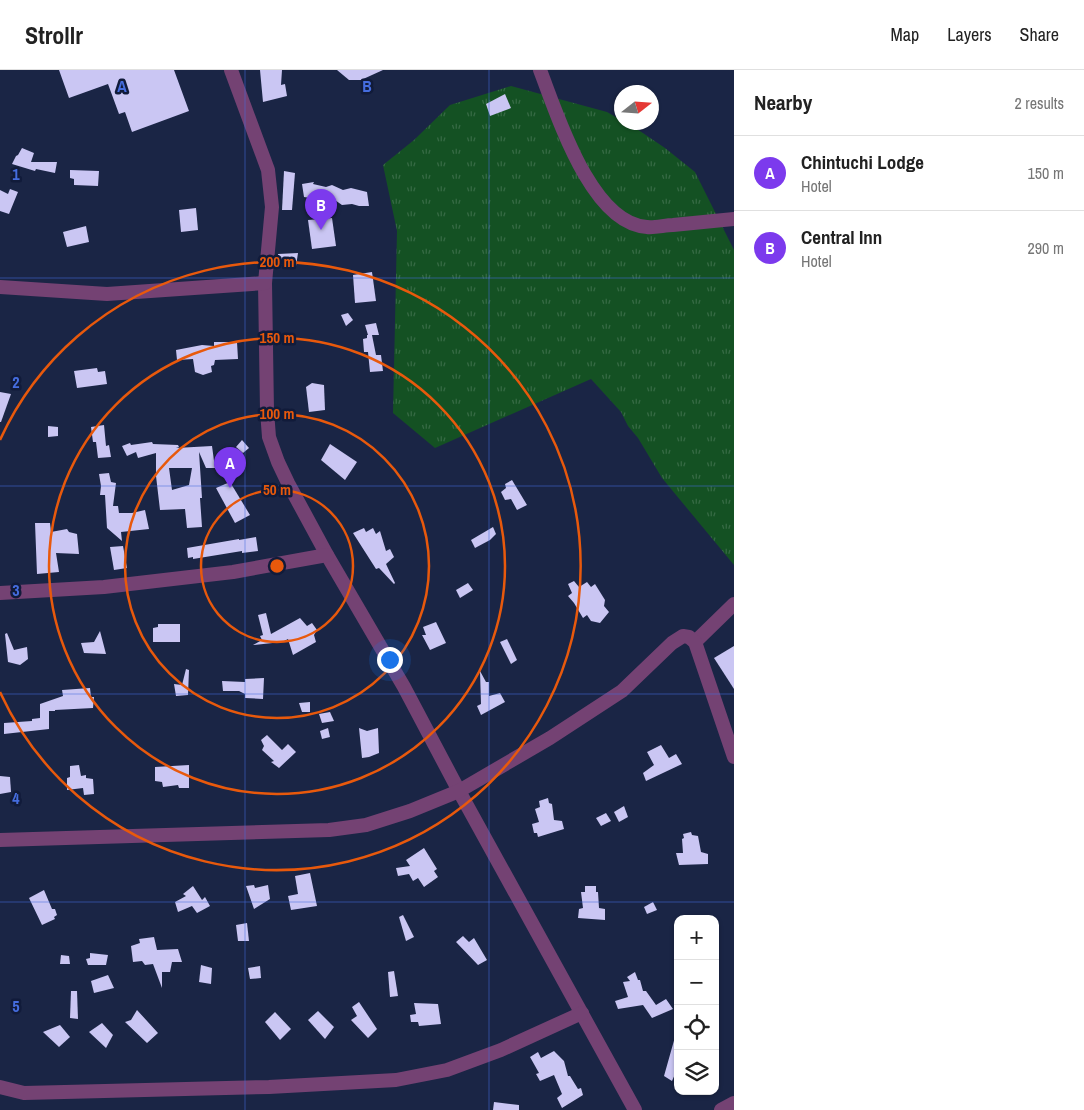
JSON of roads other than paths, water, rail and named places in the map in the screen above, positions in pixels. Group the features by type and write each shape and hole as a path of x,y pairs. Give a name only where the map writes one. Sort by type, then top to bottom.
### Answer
{"street":[{"path":"231,70 268,170 272,207 265,283 269,437 288,483 327,555 404,687 634,1110"},
{"path":"540,70 566,138 592,187 610,209 625,220 646,227 734,219"},
{"path":"0,287 107,294 265,283"},
{"path":"0,592 104,586 224,573 327,555"},
{"path":"695,642 734,604"},
{"path":"0,840 329,830 366,825 410,811 459,791 550,738 622,691 672,643 683,636 689,637 695,642 734,757"},
{"path":"0,1088 24,1093 269,1088 396,1080 447,1070 502,1050 582,1013"},
{"path":"721,1110 734,1103"}],"place":[{"name":"Central Inn","path":"321,230"},
{"name":"Chintuchi Lodge","path":"230,488"}]}
